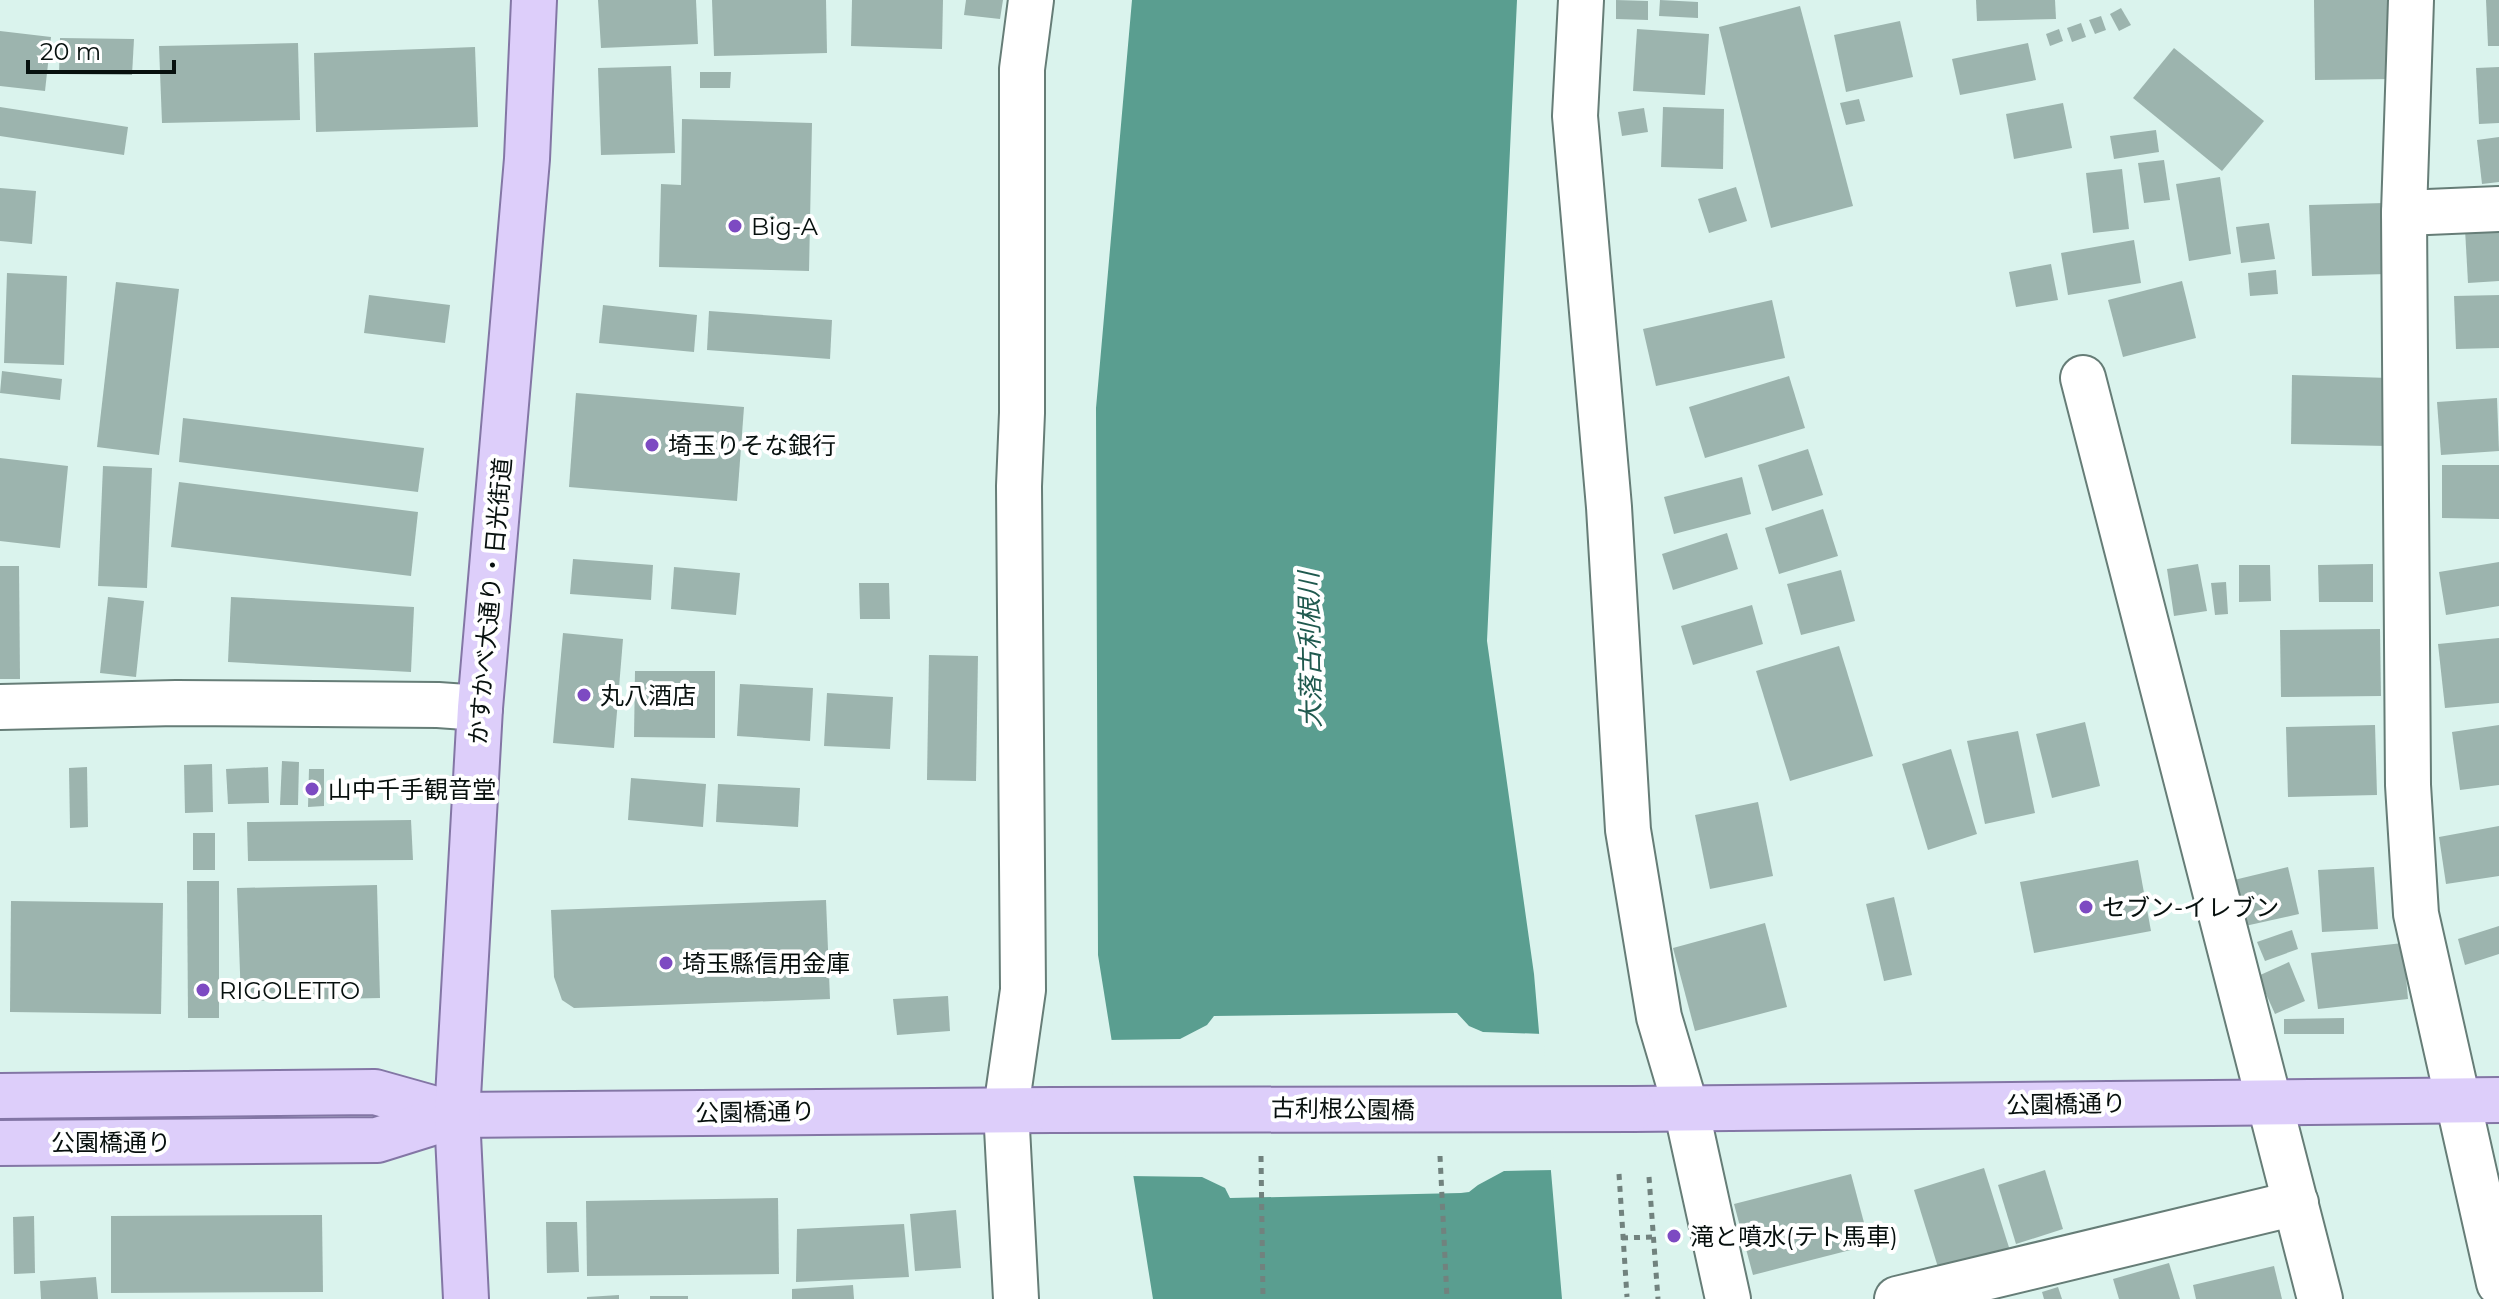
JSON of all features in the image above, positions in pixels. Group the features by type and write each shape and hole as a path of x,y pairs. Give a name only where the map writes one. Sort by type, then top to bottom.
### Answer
{"main road":[{"name":"かすかべ大通り・日光街道","path":"466,1299 457,1115 480,708 527,159 534,0"},
{"name":"公園橋通り","path":"0,1096 375,1092 457,1115 1053,1110"},
{"name":"公園橋通り","path":"1633,1109 2478,1100"},
{"name":"古利根公園橋","path":"1053,1110 1260,1107 1633,1109"},
{"name":"公園橋通り","path":"0,1143 377,1140 457,1115"}],"street":[{"path":"1016,1299 1006,1109 1023,990 1019,486 1022,413 1022,69 1031,0"},
{"path":"1581,0 1575,116 1607,477 1628,830 1659,1017 1686,1108 1727,1298"},
{"path":"2411,0 2404,213 2408,799 2416,914 2478,1100 2499,1283"},
{"path":"2404,213 2499,209"},
{"path":"2083,378 2320,1299"},
{"path":"0,707 191,703 480,708"},
{"path":"1897,1299 2296,1203"}],"path":[{"path":"1260,1107 1263,1299"},
{"path":"1438,1110 1447,1299"},
{"path":"1619,1174 1627,1297"},
{"path":"1649,1175 1658,1299"},
{"path":"1622,1238 1653,1237"}],"water":[{"name":"大落古利根川","path":"1132,0 1517,0 1487,641 1534,974 1562,1299 1153,1299 1098,955 1096,408"}],"pier":[{"path":"1457,1013 1469,1026 1483,1032 1543,1034 1555,1170 1504,1171 1469,1192 1461,1193 1230,1198 1225,1188 1202,1177 1129,1176 1107,1040 1180,1039 1207,1025 1214,1016"}],"building":[{"path":"598,0 696,0 698,44 601,48"},
{"path":"712,0 826,0 827,53 714,56"},
{"path":"852,0 943,0 942,49 851,46"},
{"path":"966,0 1003,0 1000,19 964,15"},
{"path":"1616,0 1648,1 1648,20 1616,19"},
{"path":"1660,0 1698,2 1698,18 1659,16"},
{"path":"1976,0 2055,0 2056,19 1977,21"},
{"path":"2314,0 2392,0 2393,79 2315,80"},
{"path":"2486,0 2499,0 2499,46 2488,46"},
{"path":"1800,6 1853,206 1771,228 1719,27"},
{"path":"2121,8 2131,25 2119,31 2110,14"},
{"path":"2101,16 2106,30 2095,34 2089,20"},
{"path":"1900,21 1913,77 1846,92 1834,35"},
{"path":"2081,23 2086,37 2072,42 2067,28"},
{"path":"1637,29 1709,34 1705,95 1633,91"},
{"path":"2059,29 2063,41 2050,46 2046,34"},
{"path":"0,31 51,37 45,91 0,86"},
{"path":"60,38 134,39 132,75 59,74"},
{"path":"298,43 300,120 162,123 159,46"},
{"path":"2028,43 2036,80 1960,95 1952,59"},
{"path":"475,47 478,127 316,132 314,53"},
{"path":"2174,48 2264,121 2222,171 2133,98"},
{"path":"671,66 675,153 601,155 598,68"},
{"path":"2499,67 2499,123 2479,124 2476,68"},
{"path":"700,72 731,72 730,88 700,88"},
{"path":"1859,99 1865,121 1846,125 1840,103"},
{"path":"2063,103 2072,148 2014,159 2006,114"},
{"path":"0,107 128,127 124,155 0,136"},
{"path":"1663,107 1724,109 1723,169 1661,167"},
{"path":"1644,108 1648,132 1622,136 1618,112"},
{"name":"Big-A","path":"682,119 812,123 809,271 659,267 661,184 681,185"},
{"path":"2156,130 2159,152 2114,159 2110,136"},
{"path":"2499,137 2499,182 2482,184 2477,140"},
{"path":"2164,160 2170,200 2144,203 2138,163"},
{"path":"2122,169 2129,229 2093,233 2086,173"},
{"path":"2220,177 2231,254 2189,261 2176,184"},
{"path":"1736,187 1747,221 1709,233 1698,199"},
{"path":"0,188 36,191 32,244 0,241"},
{"path":"2385,203 2387,274 2312,276 2309,205"},
{"path":"2269,223 2275,259 2241,263 2236,227"},
{"path":"2499,227 2499,281 2468,283 2465,229"},
{"path":"2134,240 2141,283 2068,295 2061,253"},
{"path":"2051,264 2058,300 2016,307 2009,272"},
{"path":"2276,270 2278,294 2250,296 2248,273"},
{"path":"7,273 67,276 64,365 4,363"},
{"path":"2182,281 2196,338 2123,357 2108,300"},
{"path":"116,282 179,289 159,455 97,447"},
{"path":"369,295 450,305 445,343 364,333"},
{"path":"2499,295 2499,348 2456,349 2454,296"},
{"path":"1772,300 1785,358 1656,386 1643,329"},
{"path":"603,305 697,315 694,352 599,343"},
{"path":"709,311 832,320 830,359 707,350"},
{"path":"2,371 62,379 60,400 0,393"},
{"path":"2292,375 2389,378 2387,446 2291,444"},
{"path":"1789,376 1805,428 1705,458 1689,407"},
{"path":"576,393 744,407 737,501 569,487"},
{"path":"2497,398 2499,451 2441,455 2437,402"},
{"path":"183,418 424,448 418,492 179,462"},
{"path":"1808,449 1823,495 1772,511 1758,465"},
{"path":"0,458 68,466 60,548 0,541"},
{"path":"2442,465 2499,465 2499,519 2442,518"},
{"path":"103,466 152,468 147,588 98,586"},
{"path":"1742,477 1751,514 1674,534 1664,497"},
{"path":"179,482 418,512 411,576 171,547"},
{"path":"1823,509 1838,556 1779,574 1765,528"},
{"path":"1727,533 1738,569 1673,590 1662,554"},
{"path":"573,559 653,565 651,600 570,594"},
{"path":"2499,562 2499,606 2446,615 2439,572"},
{"path":"2198,564 2207,611 2174,616 2167,569"},
{"path":"2373,564 2373,602 2319,602 2318,565"},
{"path":"2239,565 2270,565 2271,601 2239,602"},
{"path":"0,566 19,566 20,679 0,679"},
{"path":"674,567 740,573 736,615 671,609"},
{"path":"1841,570 1855,621 1801,635 1787,584"},
{"path":"2226,582 2228,614 2215,615 2211,583"},
{"path":"859,583 889,583 890,619 860,619"},
{"path":"108,597 144,601 136,677 100,673"},
{"path":"231,597 414,607 411,672 228,662"},
{"path":"1752,605 1763,644 1693,665 1681,626"},
{"path":"2380,629 2381,696 2281,697 2280,630"},
{"path":"563,633 623,639 614,748 553,743"},
{"path":"2499,638 2499,703 2445,708 2438,644"},
{"path":"1839,646 1873,756 1790,781 1756,671"},
{"path":"929,655 978,656 976,781 927,780"},
{"path":"635,671 715,671 715,738 634,737"},
{"path":"740,684 813,688 810,741 737,736"},
{"path":"827,693 893,697 890,749 824,746"},
{"path":"2085,722 2100,786 2052,798 2036,734"},
{"path":"2375,725 2377,795 2288,797 2286,727"},
{"path":"2499,725 2499,785 2460,790 2452,732"},
{"path":"2018,731 2035,813 1985,824 1967,741"},
{"path":"1951,749 1977,834 1928,850 1902,764"},
{"path":"282,761 299,762 298,805 280,805"},
{"path":"212,764 213,812 185,813 184,765"},
{"path":"87,767 88,827 70,828 69,768"},
{"path":"268,767 269,803 228,804 226,769"},
{"path":"309,769 324,769 324,806 308,807"},
{"path":"631,778 706,784 703,827 628,820"},
{"path":"718,784 800,788 798,827 716,822"},
{"path":"1758,802 1773,876 1710,889 1695,815"},
{"path":"411,820 413,860 248,861 247,822"},
{"path":"2499,826 2499,876 2446,884 2439,837"},
{"path":"193,833 215,833 215,870 193,870"},
{"name":"セブン-イレブン","path":"2138,860 2151,931 2034,953 2020,882"},
{"path":"2288,867 2299,914 2245,926 2234,880"},
{"path":"2374,867 2378,929 2322,932 2318,870"},
{"path":"187,881 219,881 219,1018 188,1018"},
{"path":"377,885 380,998 241,1001 237,888"},
{"path":"1894,897 1912,975 1884,981 1866,904"},
{"path":"826,900 830,999 574,1008 562,1000 554,977 551,910"},
{"path":"11,901 163,903 161,1014 10,1012"},
{"path":"1765,923 1787,1007 1695,1031 1673,948"},
{"path":"2499,926 2499,954 2465,965 2458,939"},
{"path":"2292,930 2298,949 2265,961 2257,942"},
{"path":"2403,943 2408,999 2318,1009 2311,953"},
{"path":"2289,962 2305,1001 2275,1014 2258,976"},
{"path":"948,996 950,1031 897,1035 893,999"},
{"path":"2344,1018 2344,1034 2284,1034 2284,1019"},
{"path":"1984,1168 2012,1257 1942,1280 1914,1190"},
{"path":"2045,1170 2063,1229 2016,1244 1998,1185"},
{"path":"1851,1174 1870,1245 1753,1275 1734,1204"},
{"path":"778,1198 779,1274 587,1276 586,1201"},
{"path":"956,1210 961,1268 915,1271 910,1214"},
{"path":"322,1215 323,1292 111,1293 111,1216"},
{"path":"34,1216 35,1273 14,1274 13,1217"},
{"path":"546,1222 577,1222 579,1272 547,1273"},
{"path":"904,1224 909,1277 796,1282 797,1229"},
{"path":"2169,1263 2180,1299 2119,1299 2113,1279"},
{"path":"2274,1266 2282,1299 2196,1299 2193,1285"},
{"path":"96,1277 98,1299 41,1299 40,1281"},
{"path":"853,1285 854,1299 792,1299 792,1289"},
{"path":"2058,1287 2062,1299 2044,1299 2042,1292"},
{"path":"619,1295 619,1299 587,1299 587,1297"},
{"path":"650,1296 688,1296 688,1299 650,1299"}],"place":[{"name":"Big-A","path":"735,226"},
{"name":"埼玉りそな銀行","path":"652,445"},
{"name":"丸八酒店","path":"584,695"},
{"name":"山中千手観音堂","path":"312,789"},
{"name":"セブン-イレブン","path":"2086,907"},
{"name":"埼玉縣信用金庫","path":"666,963"},
{"name":"RIGOLETTO","path":"203,990"},
{"name":"滝と噴水(テト馬車)","path":"1674,1236"}]}
